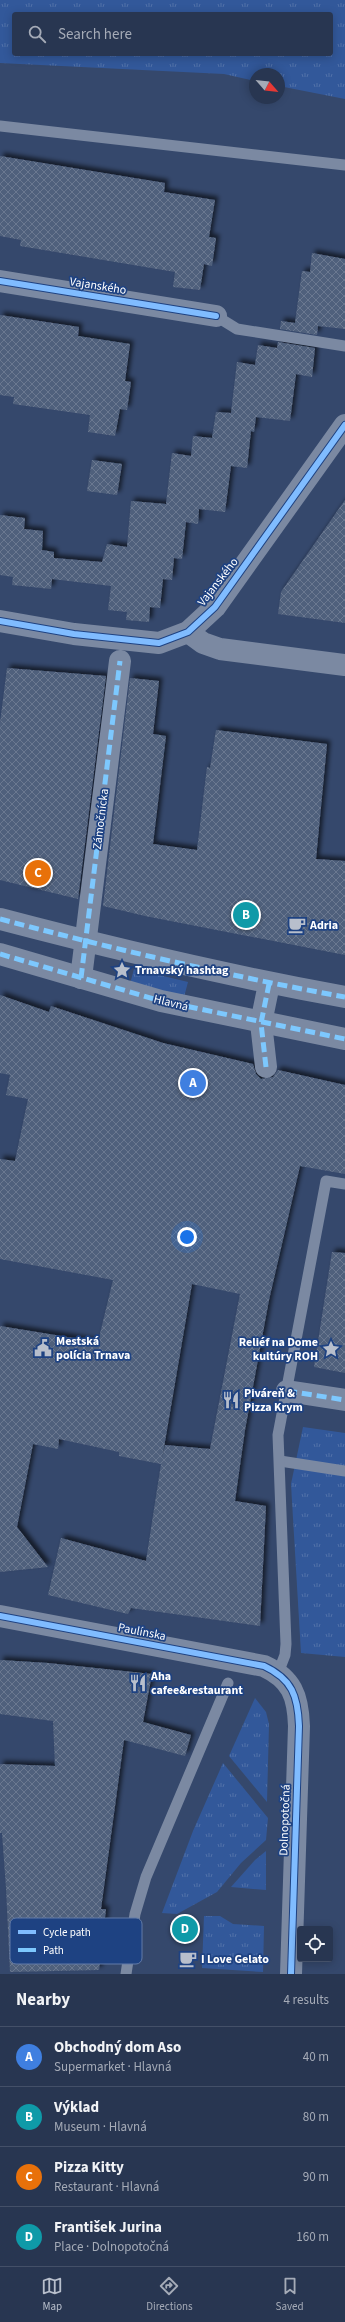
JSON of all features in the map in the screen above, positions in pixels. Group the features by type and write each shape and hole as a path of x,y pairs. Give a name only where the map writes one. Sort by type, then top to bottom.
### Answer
{"street":[{"name":"Vajanského","path":"0,281 216,316"},
{"name":"Vajanského","path":"0,621 74,634 159,643 188,632 215,607 345,425"},
{"path":"188,632 203,643 220,650 345,665"},
{"name":"Zámočnícka","path":"81,978 120,660"},
{"path":"0,919 86,942 269,984 345,997"},
{"name":"Hlavná","path":"0,954 161,1001 261,1023 345,1039"},
{"path":"266,1067 261,1023 269,984"},
{"path":"287,1391 345,1400"},
{"name":"Paulínska","path":"0,1616 264,1666 278,1673"},
{"name":"Dolnopotočná","path":"278,1673 290,1686 298,1703 291,1974"}],"lane":[{"path":"0,126 345,165"},
{"path":"216,316 237,329 345,346"},
{"path":"278,1673 285,1655 286,1644 278,1435 326,1181 345,1184"},
{"path":"280,1461 345,1471"},
{"path":"134,1918 146,1877 228,1683"},
{"path":"126,1974 128,1964"}],"green space":[{"path":"0,0 345,0 345,99 285,87 285,68 249,68 249,80 224,74 0,63"},
{"path":"134,969 188,982 184,997 130,984"},
{"path":"303,1427 345,1433 345,1657 301,1653 291,1484"},
{"path":"255,1698 266,1712 269,1724 267,1802 229,1756"},
{"path":"223,1763 268,1818 266,1840 241,1863 217,1892 177,1914 162,1913 193,1831"},
{"path":"266,1851 266,1890 231,1887 255,1860"},
{"path":"204,1916 220,1916 233,1924 264,1926 263,1972 202,1968"}],"building":[{"path":"0,156 165,183 164,192 215,200 209,237 216,238 212,266 204,264 200,290 173,287 175,272 20,246 21,240 0,236"},
{"path":"312,253 345,259 345,329 318,326 317,335 280,329 281,321 295,323 302,271 310,272"},
{"path":"0,315 79,327 78,336 130,344 125,381 131,382 127,410 120,409 115,436 88,432 90,415 13,404 14,397 0,395"},
{"path":"278,342 315,348 312,377 296,374 290,421 256,417 254,432 251,431 247,468 231,466 225,512 199,509 198,524 186,522 182,559 174,558 172,580 163,579 160,608 150,607 149,622 126,620 127,612 108,610 111,586 52,579 51,589 12,585 13,577 0,575 0,515 25,518 24,529 43,531 42,550 54,552 54,558 102,562 107,544 127,547 131,501 166,504 172,453 191,456 193,436 212,438 216,412 231,413 237,362 255,365 258,345 277,348"},
{"path":"92,460 122,464 117,495 87,491"},
{"path":"345,500 345,623 278,614 281,592"},
{"path":"7,668 106,676 78,899 0,880 0,723"},
{"path":"130,678 159,681 153,734 166,736 153,844 197,850 207,767 210,768 216,730 327,744 316,859 345,861 345,955 145,916 103,906"},
{"path":"0,995 49,1012 51,1006 163,1043 253,1064 256,1074 261,1079 273,1077 278,1070 345,1085 345,1174 300,1166 269,1300 245,1430 235,1501 266,1506 260,1626 131,1608 128,1614 48,1595 61,1538 146,1561 161,1464 119,1456 119,1452 59,1439 58,1449 33,1444 17,1527 48,1567 0,1572 0,1326 98,1342 113,1280 0,1259 0,1159 15,1161 28,1099 6,1095 10,1075 0,1073","holes":["192,1284 240,1294 210,1449 165,1445 162,1459"]},
{"path":"332,1252 345,1253 345,1373 314,1367"},
{"path":"0,1660 48,1663 152,1674 143,1722 191,1735 185,1756 124,1740 101,1909 106,1909 105,1918 10,1918 10,1964 100,1964 99,1970 10,1972 6,1888 2,1833 0,1833 0,1764 55,1766 53,1721 0,1714"}],"marked path":[{"path":"81,978 120,661"},
{"path":"0,919 172,961 345,997"},
{"path":"0,954 161,1001 345,1039"},
{"path":"266,1067 261,1023 269,984"},
{"path":"287,1391 345,1400"}],"cycle path":[{"path":"0,281 216,316"},
{"path":"0,621 74,634 159,643 188,632 215,607 345,425"},
{"path":"0,1616 264,1666 274,1671 287,1683 295,1697 299,1726 291,1974"}],"place":[{"name":"Pizza Kitty","path":"38,873"},
{"name":"Výklad","path":"246,915"},
{"name":"Adria","path":"297,925"},
{"name":"Trnavský hashtag","path":"122,970"},
{"name":"Obchodný dom Aso","path":"193,1083"},
{"name":"Mestská polícia Trnava","path":"43,1348"},
{"name":"Reliéf na Dome kultúry ROH","path":"331,1349"},
{"name":"Piváreň & Pizza Krym","path":"231,1400"},
{"name":"Aha cafee&restaurant","path":"138,1683"},
{"name":"František Jurina","path":"185,1929"},
{"name":"I Love Gelato","path":"188,1959"}]}
